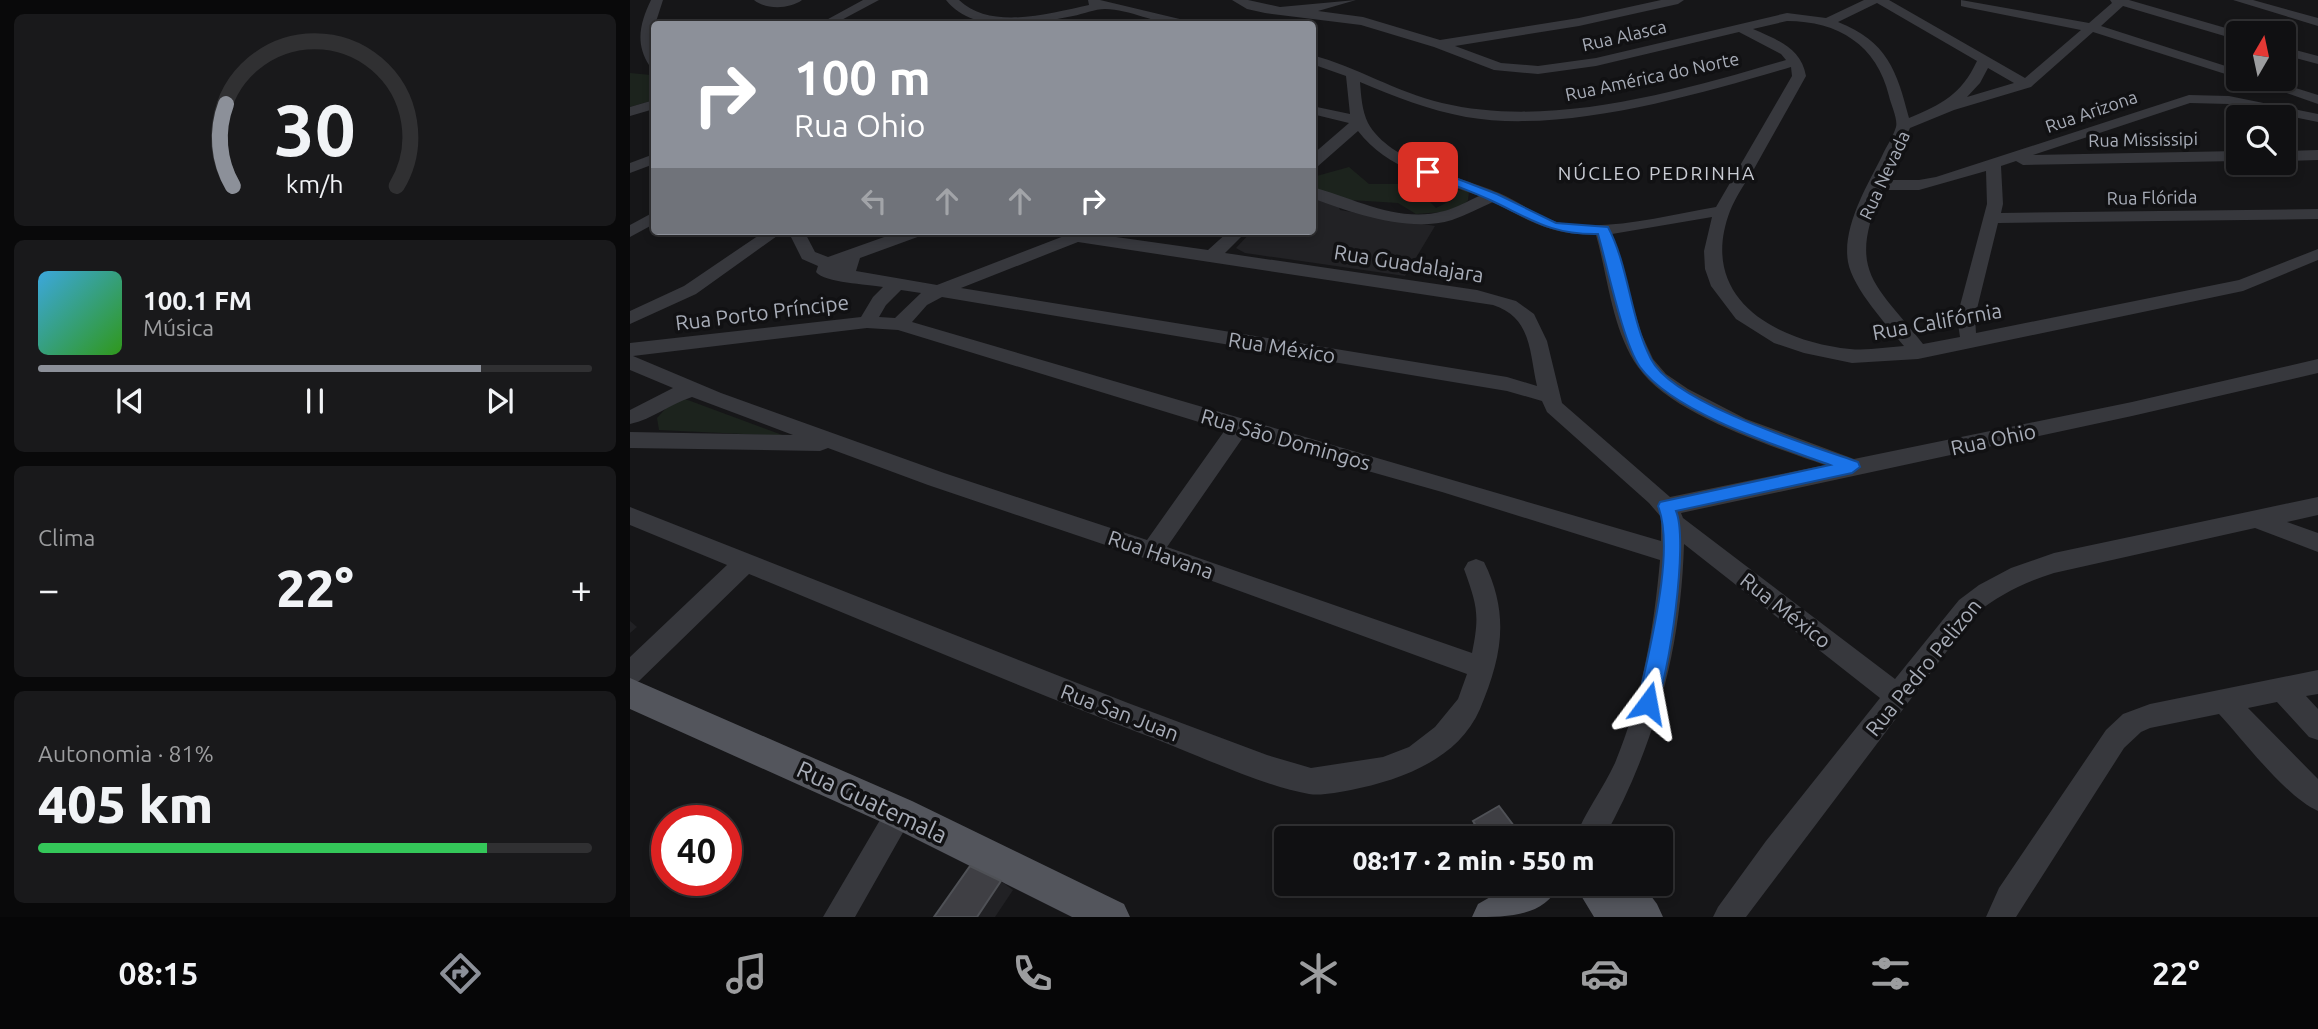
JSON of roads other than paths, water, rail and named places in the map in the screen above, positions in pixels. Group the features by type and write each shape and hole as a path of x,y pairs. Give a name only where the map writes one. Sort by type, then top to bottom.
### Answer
{"main road":[{"name":"Rua Guatemala","path":"630,693 900,813 1111,917"},
{"path":"1490,917 1526,896"},
{"path":"1601,896 1616,917"},
{"path":"1629,896 1644,917"}],"street":[{"path":"651,55 645,41 648,22 657,0"},
{"path":"760,0 765,4 796,0"},
{"path":"952,0 965,12 1006,21"},
{"path":"1088,0 1170,21"},
{"path":"1238,0 1260,9 1298,12 1350,0"},
{"path":"1439,44 1579,22 1678,0"},
{"path":"1828,22 1874,0"},
{"path":"1880,0 1919,20 2026,84"},
{"path":"2239,0 2318,22"},
{"path":"1950,106 2026,84 2093,28 2119,1 2226,32"},
{"path":"1965,3 2093,28 2226,70"},
{"path":"1038,21 1106,5"},
{"path":"832,21 866,7"},
{"name":"Rua Alasca","path":"1298,12 1363,21 1439,44 1499,67 1553,70 1787,17 1828,22 1863,42 1885,63 1904,125"},
{"path":"1741,29 1777,46 1796,61"},
{"path":"2296,55 2318,60"},
{"name":"Rua América do Norte","path":"1316,60 1435,106 1494,114 1553,117 1635,102 1796,61"},
{"name":"Rua Califórnia","path":"1796,61 1798,80 1723,211 1713,251 1714,270 1720,286 1742,315 1781,338 1831,353 1875,357 1919,352 2243,285 2318,254"},
{"name":"Rua Nevada","path":"1919,352 1877,297 1857,262 1862,221 1904,125 1950,106 1975,80 1984,61"},
{"path":"1352,72 1360,121 1379,144 1406,163 1493,196 1553,226 1604,230 1723,211"},
{"path":"2293,91 2318,100"},
{"name":"Rua Arizona","path":"1878,185 1919,185 2000,163 2174,102 2202,97 2239,101 2318,118"},
{"path":"630,115 651,109"},
{"path":"1316,111 1360,121"},
{"path":"1316,160 1360,121"},
{"path":"2067,139 2065,143 2070,151 2087,160"},
{"path":"2296,156 2318,155"},
{"name":"Rua Mississipi","path":"2000,163 2226,156"},
{"path":"630,168 651,160"},
{"path":"1979,338 1966,325 1968,308 1995,204 2000,163"},
{"path":"1316,193 1363,211 1420,219 1447,216 1493,196"},
{"name":"Rua Flórida","path":"1991,218 2317,215"},
{"path":"630,232 651,219"},
{"path":"1604,230 1634,336 1645,363 1663,383 1683,397 1770,437 1852,467"},
{"path":"630,318 690,290 770,235"},
{"path":"798,235 808,254 848,269 879,301"},
{"path":"848,269 871,248 906,235"},
{"path":"899,324 921,301 940,290 1080,235"},
{"name":"Rua Guadalajara","path":"1086,235 1110,242 1133,237 1149,247 1477,296 1501,302 1518,310 1532,327 1548,396"},
{"path":"1210,257 1235,235"},
{"name":"Rua México","path":"848,269 897,284 1494,382 1548,396 1564,418 1665,509 1899,697"},
{"path":"867,322 879,301 897,284"},
{"name":"Rua Porto Príncipe","path":"630,350 867,322 899,324"},
{"name":"Rua São Domingos","path":"899,324 1239,428 1443,484 1672,554"},
{"name":"Rua Havana","path":"630,362 680,389 1482,668"},
{"name":"Rua Ohio","path":"1665,509 1852,467 2132,410 2318,366"},
{"path":"634,440 637,415 680,389"},
{"path":"1152,551 1239,428"},
{"name":"Rua Havana","path":"634,440 838,443"},
{"name":"Rua Pedro Pelizon","path":"1728,917 1776,851 1967,607 1987,590 2015,575 2054,563 2318,506"},
{"path":"1595,826 1626,768 1644,716 1669,596 1672,554 1665,509"},
{"name":"Rua San Juan","path":"630,516 1126,715 1267,768 1311,781 1383,771 1418,756 1444,736 1468,706 1482,668 1489,633 1489,606 1476,569"},
{"path":"2255,519 2318,543"},
{"path":"630,673 744,564"},
{"path":"2001,917 2009,898 2115,739 2132,723 2150,716 2318,682"},
{"path":"2284,691 2318,728"},
{"path":"2225,702 2297,779 2318,797"},
{"path":"838,917 900,813"}],"district":[{"name":"NÚCLEO PEDRINHA","path":"1657,173"}]}
